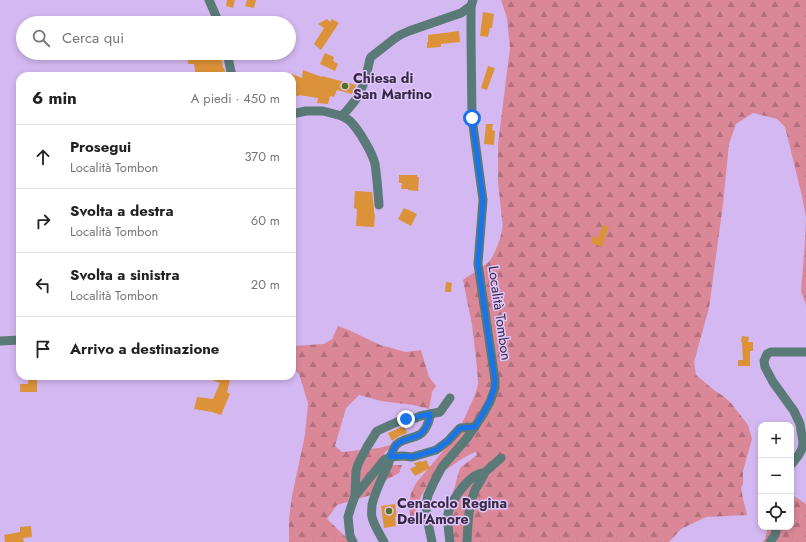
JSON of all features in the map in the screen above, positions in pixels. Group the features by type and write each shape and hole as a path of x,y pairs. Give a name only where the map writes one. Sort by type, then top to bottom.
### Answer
{"street":[{"path":"209,0 216,16"},
{"path":"342,116 358,97 364,84 371,57 400,35 462,13 472,3"},
{"name":"Località Tombon","path":"432,542 427,518 426,505 428,494 442,468 475,427 490,402 495,388 478,264 483,200 472,118 472,3"},
{"path":"229,60 231,72"},
{"path":"296,113 306,111 323,111 342,116 350,121 361,136 371,154 374,164 379,205"},
{"path":"0,341 16,340"},
{"path":"794,461 802,449 803,442 800,424 794,411 765,367 764,361 766,354 771,352 806,352"},
{"path":"353,542 350,536 348,517 355,496 356,471 358,464 377,431 401,420 440,412 450,398"},
{"path":"384,542 375,527 372,517 373,504 390,457 396,446 400,442 418,436 422,433 427,426 430,414"},
{"path":"355,496 384,460 390,457 412,457 436,450 448,441 460,428 475,427"},
{"path":"468,542 469,518 472,499 476,488 484,473 501,458"},
{"path":"450,542 448,516 452,503 466,483 481,472 484,473"},
{"path":"770,542 775,535 776,530"}],"green space":[{"path":"501,0 806,0 806,217 785,127 777,119 753,113 736,124 729,144 723,204 709,308 694,362 696,375 731,403 748,425 752,439 743,471 743,484 741,488 747,515 706,517 681,529 669,542 445,542 449,508 459,471 461,467 477,455 476,452 463,458 447,469 427,486 411,520 409,508 411,493 416,483 455,437 475,395 478,384 472,325 463,280 489,262 497,246 503,224 498,181 498,144 510,48 507,18"},
{"path":"806,217 806,305 801,291"},
{"path":"338,326 380,345 406,352 421,350 429,377 436,386 432,392 429,409 413,405 381,401 359,395 346,408 335,446 342,452 379,448 394,444 385,452 381,464 402,465 399,473 379,484 371,495 337,505 327,519 351,542 289,542 289,519 292,496 305,435 308,403 299,374 296,371 296,346 324,344 332,339"},
{"path":"794,496 806,504 806,542 762,542 765,539 767,530 794,530"}],"building":[{"path":"227,0 235,0 233,8 226,6"},
{"path":"247,0 256,0 254,8 245,6"},
{"path":"483,12 494,14 492,28 490,28 488,37 480,36"},
{"path":"327,19 330,22 332,19 339,23 321,50 314,44 324,28 318,24"},
{"path":"459,31 460,42 441,44 441,47 427,48 428,35"},
{"path":"325,53 334,57 333,61 338,64 335,71 320,64"},
{"path":"188,60 222,60 225,72 195,72 194,64 188,64"},
{"path":"488,66 495,68 487,90 481,88"},
{"path":"303,70 322,77 356,85 352,94 337,90 334,97 330,96 328,104 317,103 318,98 296,96 296,76 302,78"},
{"path":"486,124 493,124 492,130 495,131 494,145 484,144"},
{"path":"399,175 417,175 417,177 419,177 418,191 401,189 402,183 399,183"},
{"path":"355,191 372,192 375,214 374,227 356,226 357,209 354,208"},
{"path":"404,208 417,214 411,226 398,219"},
{"path":"603,225 609,227 602,247 591,243 593,236 598,238"},
{"path":"446,282 452,283 451,292 445,292"},
{"path":"742,336 749,337 748,342 753,342 753,351 750,351 750,366 738,366 738,360 743,360 741,342"},
{"path":"28,380 37,380 37,392 20,392 20,384 28,384"},
{"path":"230,380 227,392 230,394 221,415 194,409 197,397 213,399 220,383 214,381"},
{"path":"404,426 407,433 392,441 388,433"},
{"path":"426,460 430,468 415,476 410,469 416,466 414,463"},
{"name":"Cenacolo Regina Dell'Amore","path":"395,504 397,516 395,517 396,526 384,528 381,506"},
{"path":"31,526 32,537 23,538 24,542 5,542 4,535 20,532 20,527"}],"place":[{"name":"Chiesa di San Martino","path":"345,86"},
{"name":"Cenacolo Regina Dell'Amore","path":"389,511"}],"route":[{"path":"406,419 430,414 427,426 422,433 418,436 400,442 390,457 412,457 436,450 448,441 460,428 475,427 490,402 495,388 478,264 483,200 472,118"}]}
